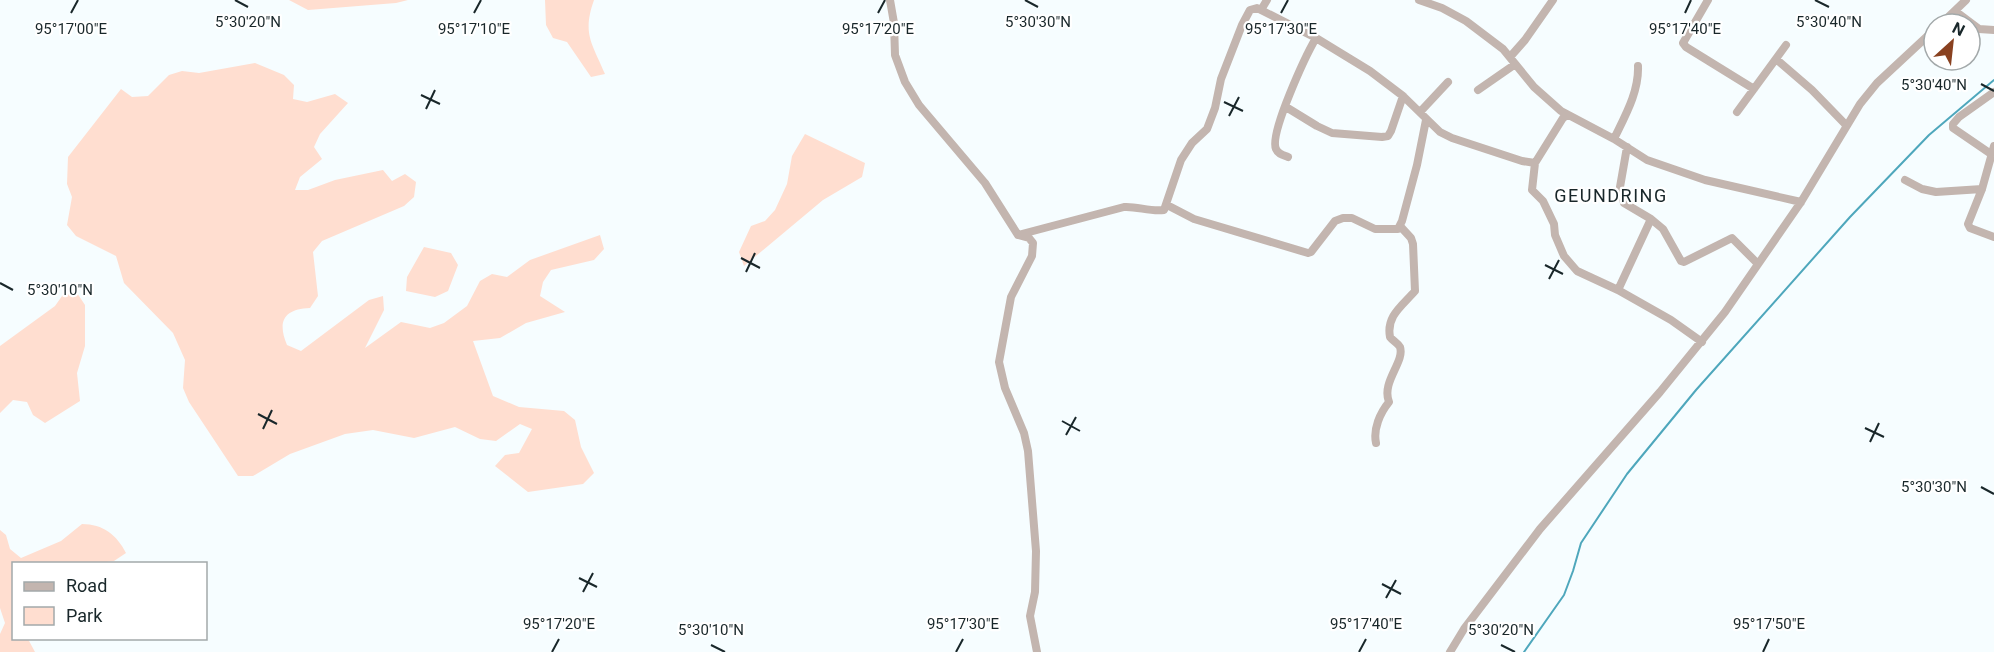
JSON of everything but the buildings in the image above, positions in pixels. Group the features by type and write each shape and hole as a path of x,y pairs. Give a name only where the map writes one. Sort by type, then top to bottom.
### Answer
{"street":[{"path":"890,0 894,23 895,54 905,82 919,105 985,183 1018,235 1029,238 1033,243 1032,256 1011,297 999,362 1005,388 1024,433 1028,451 1036,551 1035,592 1030,616 1036,652"},
{"path":"1261,10 1267,0"},
{"path":"1419,0 1466,21 1507,53 1534,87 1567,115 1614,139 1647,160 1684,174 1800,202"},
{"path":"1478,90 1512,61 1553,0"},
{"path":"1708,0 1683,43 1754,89"},
{"path":"1966,0 1955,11 1979,29 1994,30"},
{"path":"1018,235 1124,207 1164,210 1181,160 1192,143 1207,129 1215,108 1221,79 1242,25 1250,10 1254,8 1316,38 1370,71 1403,96 1440,132 1522,161 1535,163"},
{"path":"1288,157 1278,152 1275,147 1295,80 1316,38"},
{"path":"1450,652 1464,628 1540,529 1702,342 1725,312 1800,202 1860,104 1877,83 1922,41"},
{"path":"1737,112 1786,45"},
{"path":"1776,59 1812,90 1846,125"},
{"path":"1614,139 1636,88 1638,66"},
{"path":"1167,205 1194,219 1308,253 1335,221 1343,218 1352,218 1375,229 1398,229 1418,165 1423,116 1448,82"},
{"path":"1994,92 1959,117 1953,124 1953,128 1993,147 1982,189 1968,224 1970,228 1994,237"},
{"path":"1286,107 1332,133 1382,137 1388,136 1391,131 1403,96"},
{"path":"1567,115 1535,163 1532,190 1543,201 1554,224 1555,235 1564,256 1577,271 1618,290 1671,320 1702,342"},
{"path":"1628,147 1620,188 1624,203 1663,229 1681,261 1684,262 1732,238 1758,264"},
{"path":"1905,180 1922,189 1936,192 1982,189"},
{"path":"1618,290 1651,219"},
{"path":"1376,443 1380,417 1389,402 1386,395 1387,388 1400,351 1400,346 1390,337 1390,322 1394,313 1415,291 1413,244 1411,238 1400,226"}],"green space":[{"path":"289,0 408,0 308,10"},
{"path":"545,0 594,0 590,12 590,38 605,74 591,77 567,42 553,38 546,25"},
{"path":"255,63 284,75 294,85 293,99 307,102 335,94 348,103 320,134 314,147 322,159 300,177 295,190 308,190 335,180 383,170 392,181 405,174 416,182 414,197 404,206 322,241 313,252 318,296 310,308 294,311 285,318 283,329 287,345 301,351 369,300 383,296 384,310 365,348 401,322 430,328 444,323 467,306 480,281 492,274 507,277 530,260 600,235 604,249 594,260 551,270 543,282 540,296 565,312 526,323 500,338 473,341 493,396 519,407 564,411 575,420 581,447 594,473 583,484 528,492 495,466 505,455 519,453 532,429 520,424 496,441 480,439 455,427 414,438 373,430 345,434 290,454 253,476 238,476 189,402 183,388 185,360 173,333 124,283 116,256 76,236 67,225 72,197 67,184 68,157 121,89 132,97 148,96 169,75 182,71 199,73"},
{"path":"805,134 865,163 862,177 823,200 744,266 739,252 751,226 765,221 775,210 787,184 792,156"},
{"path":"424,247 451,253 458,265 448,291 435,297 406,291 407,277"},
{"path":"67,289 77,293 85,305 85,346 77,373 80,401 45,423 33,415 27,402 13,400 0,413 0,346 55,306"},
{"path":"82,524 96,526 114,536 126,553 114,561 106,562 12,562 12,640 29,640 35,652 0,652 0,634 5,623 0,608 0,530 6,535 10,549 21,558 61,541"}],"waterway":[{"path":"1524,652 1564,595 1581,543 1627,474 1696,390 1850,217 1929,135 1994,80"}],"district":[{"name":"GEUNDRING","path":"1611,195"}]}
